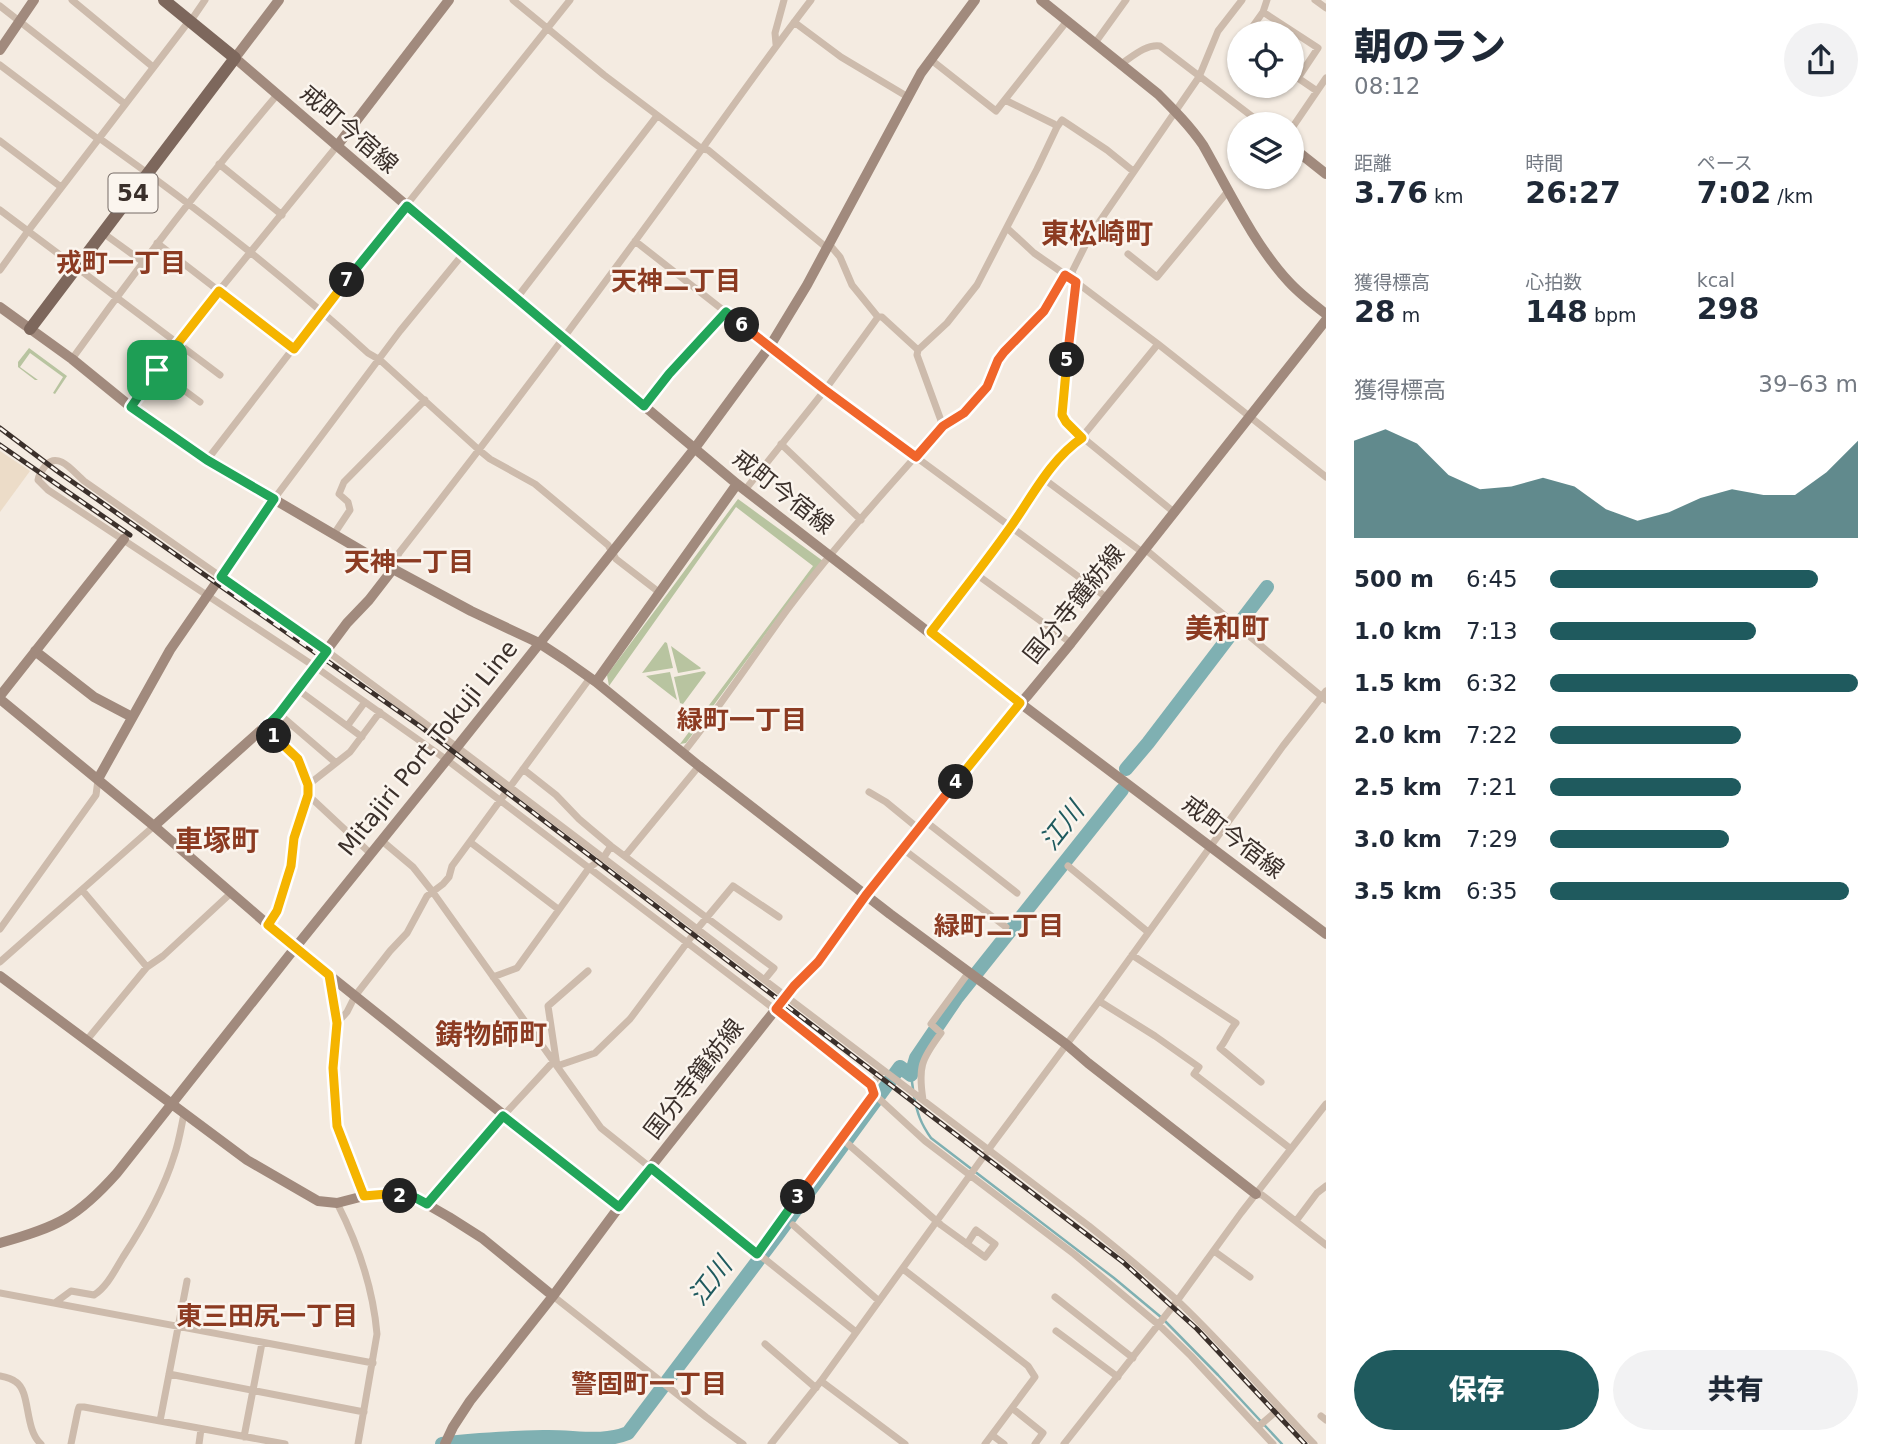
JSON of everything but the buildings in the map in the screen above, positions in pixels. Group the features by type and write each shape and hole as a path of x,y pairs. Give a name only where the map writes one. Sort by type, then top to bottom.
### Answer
{"main road":[{"path":"164,0 188,23 235,58"},
{"name":"54","path":"30,328 235,58"}],"street":[{"path":"0,50 34,0"},
{"path":"72,0 153,67"},
{"path":"0,270 205,0"},
{"path":"235,58 279,0"},
{"path":"131,407 177,342 337,146 449,0"},
{"path":"513,0 657,116 702,149 708,150 828,246 840,257 852,285 878,317 882,317 918,350"},
{"path":"207,460 570,0"},
{"path":"776,45 775,33 784,0"},
{"path":"0,962 279,714 347,623 393,569 399,553 635,241 811,0"},
{"path":"975,0 930,59 783,328 695,448 539,643 593,680 866,895 1066,1044 1256,1194 1262,1195 1326,1245"},
{"path":"1041,0 1175,110 1194,131 1261,246 1296,289 1326,314"},
{"path":"1095,43 1126,0"},
{"path":"1175,513 1082,438 1062,415 1076,282 1072,272 1086,243 1199,77 1217,31 1242,0"},
{"path":"1257,21 1267,0"},
{"path":"1315,0 1326,8"},
{"path":"0,6 125,104"},
{"path":"1263,12 1277,21"},
{"path":"930,59 996,111 1067,21"},
{"path":"794,22 841,57 908,97"},
{"path":"1304,39 1318,48 1304,65"},
{"path":"1121,64 1146,48 1160,46 1246,112"},
{"name":"戒町今宿線","path":"235,58 516,299 741,487 1020,703 1326,934"},
{"path":"0,65 188,202 251,252 323,311 368,353 380,360 479,450 535,484 608,545 616,559 660,593"},
{"path":"1303,112 1326,78"},
{"path":"1304,82 1317,91"},
{"path":"72,359 188,202 277,94"},
{"path":"1005,100 1057,127"},
{"path":"516,299 657,116"},
{"path":"943,426 917,355 918,350 947,323 977,285 1062,120 1133,171"},
{"path":"0,141 61,187"},
{"path":"1304,157 1326,174"},
{"path":"219,164 282,215"},
{"path":"1128,254 1157,277 1229,190"},
{"path":"0,210 220,375"},
{"path":"1007,228 1034,253 1158,344 1326,477"},
{"path":"103,233 143,262"},
{"path":"635,241 825,390 1106,597"},
{"path":"157,243 294,349"},
{"path":"0,929 96,795 98,779 170,650 274,499 400,331 463,254"},
{"path":"683,753 830,555 943,426 964,413 987,387 998,360 1044,311 1065,275"},
{"name":"Mitajiri Port Tokuji Line","path":"0,307 72,359 131,407 207,460 393,569 471,611 539,643 117,1173 82,1209 54,1226 0,1243"},
{"path":"644,406 669,374 726,312"},
{"path":"337,1023 390,951 407,933 428,895 449,877 452,866 523,769 741,487 825,390 878,317"},
{"name":"国分寺鐘紡線","path":"445,1444 470,1401 619,1207 786,996 818,962 866,895 1175,513 1326,320"},
{"path":"931,632 1011,526 1050,468 1071,445 1082,438 1158,344"},
{"path":"157,370 200,402"},
{"path":"334,534 350,510 348,502 339,494 344,482 425,400"},
{"path":"781,444 861,520"},
{"path":"1273,1444 1159,1325 1074,1254 925,1141 891,1112 874,1094 871,1085 776,1009 447,760 314,666 40,484 38,476 49,462 61,461 84,481 327,651 698,928 1126,1255 1223,1346 1314,1444"},
{"path":"771,1444 880,1301 1283,746 1325,696 1143,551 1044,479"},
{"path":"124,539 0,697 295,948 619,1207"},
{"path":"976,574 1071,643"},
{"path":"35,651 94,696 132,717"},
{"path":"298,689 362,737"},
{"path":"348,726 365,702"},
{"path":"308,785 350,752 380,712"},
{"path":"279,714 336,763"},
{"path":"265,728 298,759 308,785 308,795 294,838 291,866 277,911 268,925"},
{"path":"625,856 699,766"},
{"path":"523,769 556,795 611,846 774,968 765,979"},
{"path":"869,792 922,825 1017,893"},
{"path":"308,795 370,853"},
{"path":"381,840 412,867 432,891 601,1128 856,1332"},
{"path":"470,842 558,909"},
{"path":"493,977 517,968 589,868 604,857 611,846"},
{"path":"903,849 1006,927"},
{"path":"1068,866 1149,932"},
{"path":"427,1204 503,1116 555,1064 595,1053 630,1019 733,886 779,917"},
{"path":"82,890 147,967"},
{"path":"86,1041 147,967 163,956 231,893"},
{"path":"1132,955 1236,1023 1220,1048 1261,1082"},
{"path":"555,1064 548,1006 588,971"},
{"path":"923,1100 921,1065 925,1054 941,1033 930,1024 969,972"},
{"path":"329,975 337,1023 333,1068 337,1126 364,1196"},
{"path":"0,976 258,1167 318,1201 337,1203 364,1196 387,1194 416,1198 482,1238 706,1418 743,1444"},
{"path":"1099,1001 1199,1067 1194,1074 1291,1149"},
{"path":"871,1085 883,1070"},
{"path":"757,1254 874,1094"},
{"path":"1064,1444 1178,1301 1326,1104"},
{"path":"56,1303 71,1291 94,1295 114,1271 150,1213 163,1186 174,1156 184,1114"},
{"path":"848,1144 967,1244"},
{"path":"1296,1221 1317,1193 1326,1186"},
{"path":"337,1203 361,1257 377,1334 358,1444"},
{"path":"793,1225 880,1301"},
{"path":"1214,1251 1250,1277"},
{"path":"903,1269 1028,1366 1035,1377 985,1444"},
{"path":"160,1421 187,1280"},
{"path":"0,1293 373,1363"},
{"path":"1055,1297 1133,1358"},
{"path":"1056,1331 1118,1377"},
{"path":"244,1437 262,1343"},
{"path":"765,1344 818,1385 905,1444"},
{"path":"169,1374 364,1412"},
{"path":"0,1376 17,1382 22,1390 32,1431 41,1444"},
{"path":"71,1444 79,1407 285,1444"},
{"path":"1012,1408 1043,1433 1035,1444"},
{"path":"1258,1427 1280,1408"},
{"path":"199,1444 201,1429"},
{"path":"992,1435 1004,1444"}],"green space":[{"path":"29,348 67,376 55,394 53,393 63,377 30,353 20,367 38,380 18,367 18,362"},
{"path":"738,499 823,561 686,743 680,744 813,566 736,507 609,686 607,675"},
{"path":"665,642 673,668 642,673"},
{"path":"671,646 701,668 678,673"},
{"path":"704,671 706,673 683,704 680,703 674,677"},
{"path":"670,672 677,700 646,676"}],"shaded area":[{"path":"0,451 30,471 0,512"}],"waterway":[{"name":"江川","path":"1126,769 1267,587"},
{"name":"江川","path":"442,1444 531,1437 597,1439 628,1433 900,1067 911,1075 916,1058 956,999 1122,790"},
{"path":"911,1075 913,1089"},
{"path":"914,1096 920,1118 931,1138 1162,1318 1282,1444"}],"railway":[{"path":"0,428 421,727 1123,1262 1197,1329 1305,1444"},
{"path":"0,445 130,535"}],"district":[{"name":"東松崎町","path":"1097,233"},
{"name":"戎町一丁目","path":"121,263"},
{"name":"天神二丁目","path":"676,281"},
{"name":"天神一丁目","path":"409,562"},
{"name":"美和町","path":"1227,628"},
{"name":"緑町一丁目","path":"742,720"},
{"name":"車塚町","path":"217,840"},
{"name":"緑町二丁目","path":"999,926"},
{"name":"鋳物師町","path":"491,1034"},
{"name":"東三田尻一丁目","path":"267,1316"},
{"name":"警固町一丁目","path":"649,1384"}],"route":[{"path":"407,206 644,406 669,374 726,312 916,457 943,426 964,413 987,387 998,360 1011,343 1044,311 1065,275 1076,282 1061,406 1066,422 1082,438 1071,445 1050,468 1011,526 931,632 1020,703 866,895 818,962 776,1009 871,1085 874,1094 757,1254 651,1168 619,1207 503,1116 427,1204 416,1198 387,1194 364,1196 337,1126 333,1068 337,1023 329,975 268,925 277,911 291,866 294,838 308,795 308,785 298,759 265,728 279,714 327,651 221,577 274,499 207,460 131,407 157,370 219,291 294,349 407,206"}]}
